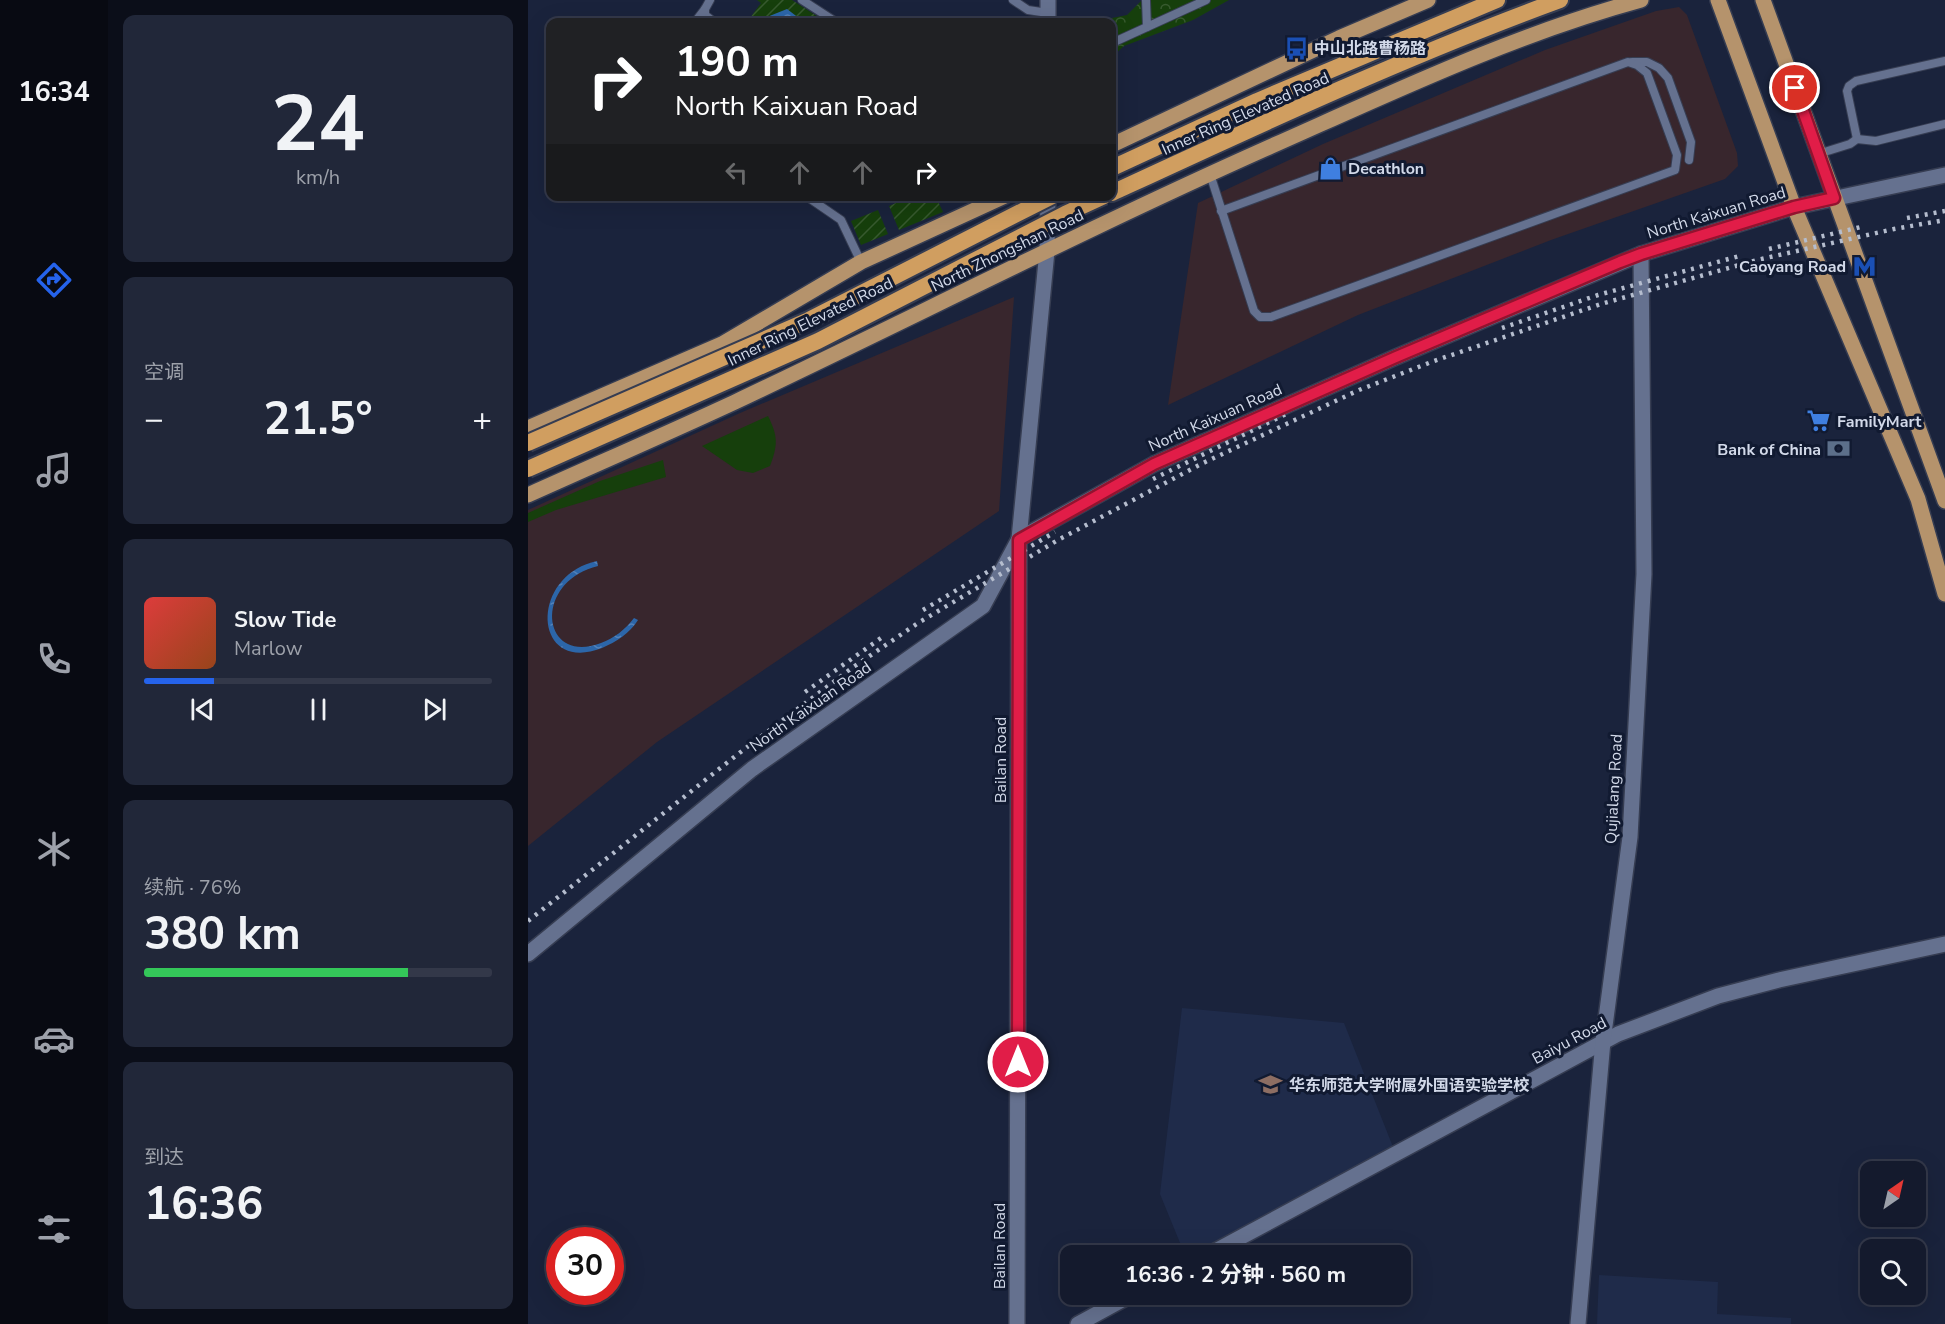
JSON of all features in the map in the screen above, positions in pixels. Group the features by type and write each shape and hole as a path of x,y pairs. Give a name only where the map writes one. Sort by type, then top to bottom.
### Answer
{"highway":[{"name":"Inner Ring Elevated Road","path":"1116,166 1257,101 1497,0"},
{"name":"Inner Ring Elevated Road","path":"1116,191 1272,119 1461,37 1560,0"},
{"name":"Inner Ring Elevated Road","path":"533,440 808,320 1040,201"},
{"name":"Inner Ring Elevated Road","path":"528,469 818,341 1093,201"}],"main road":[{"path":"1116,143 1339,38 1428,0"},
{"name":"North Zhongshan Road","path":"528,495 733,403 1047,251 1363,105 1480,56 1600,11 1641,0"},
{"path":"1718,0 1794,207 1918,499 1945,594"},
{"path":"1764,0 1945,501"},
{"path":"528,428 722,344 861,262 994,201"}],"street":[{"name":"North Kaixuan Road","path":"528,954 752,769 983,606 1019,540 1154,464 1396,357 1641,254 1794,207 1945,175"},
{"name":"Bailan Road","path":"1017,1324 1019,540 1050,201"},
{"name":"Qujialang Road","path":"1578,1324 1603,1041 1630,837 1644,574 1641,254"},
{"name":"Baiyu Road","path":"1226,1245 1627,1030 1718,996 1779,980 1945,944"},
{"path":"1078,1324 1113,1305"}],"lane":[{"path":"698,18 710,0"},
{"path":"802,0 830,18"},
{"path":"1013,0 1029,10 1048,12"},
{"path":"1146,0 1147,27"},
{"path":"1116,42 1206,0"},
{"path":"705,9 705,15 708,18"},
{"path":"1857,139 1847,92 1849,86 1856,81 1945,61"},
{"path":"1210,174 1254,311 1260,317 1270,317 1675,170 1677,155 1647,73 1637,65 1628,62"},
{"path":"1221,211 1628,62 1647,62 1659,68 1668,78 1691,142 1689,160"},
{"path":"1818,154 1850,144 1857,139 1876,141 1945,124"},
{"path":"813,201 841,220 861,262"}],"shaded area":[{"path":"1679,7 1687,15 1737,153 1738,166 1725,179 1551,240 1358,315 1168,405 1198,203 1323,144 1545,50 1656,11"},
{"path":"1014,297 999,511 657,742 528,846 528,510 740,413"},
{"name":"华东师范大学附属外国语实验学校","path":"1182,1008 1344,1023 1393,1147 1208,1245 1181,1245 1160,1194"},
{"path":"1599,1275 1718,1282 1717,1314 1791,1318 1791,1324 1597,1324"}],"green space":[{"path":"757,0 792,0 820,18 750,18 761,3"},
{"path":"1142,0 1229,0 1193,20 1124,46 1116,53 1116,18 1112,18 1127,15"},
{"path":"900,201 938,201 943,212 899,230 889,206"},
{"path":"878,210 888,234 861,245 851,221"},
{"path":"768,416 776,441 770,466 753,473 737,470 702,446"},
{"path":"663,460 666,477 556,510 528,522 528,513 600,481"}],"water":[{"path":"787,9 799,18 767,18"},
{"path":"597,561 598,566 577,575 562,588 554,603 552,619 556,633 566,643 581,647 606,641 623,630 634,618 638,620 622,637 602,648 579,653 562,648 552,636 548,620 550,602 559,585 575,570"}],"railway":[{"path":"1907,218 1945,211"},
{"path":"528,921 738,754 852,668 918,623 1058,540 1201,464 1359,390 1434,361 1601,304 1757,260 1894,229 1945,220"},
{"path":"1769,249 1865,226"},
{"path":"1502,328 1598,295 1743,255"},
{"path":"1153,479 1290,412"},
{"path":"923,610 1055,532"},
{"path":"805,692 881,638"}],"place":[{"name":"中山北路曹杨路","path":"1296,48"},
{"name":"Decathlon","path":"1330,168"},
{"name":"Caoyang Road","path":"1864,266"},
{"name":"FamilyMart","path":"1819,421"},
{"name":"Bank of China","path":"1839,449"},
{"name":"华东师范大学附属外国语实验学校","path":"1271,1085"}],"route":[{"path":"1018,1062 1019,540 1154,464 1396,357 1620,262 1794,207 1834,198 1795,88"}]}
